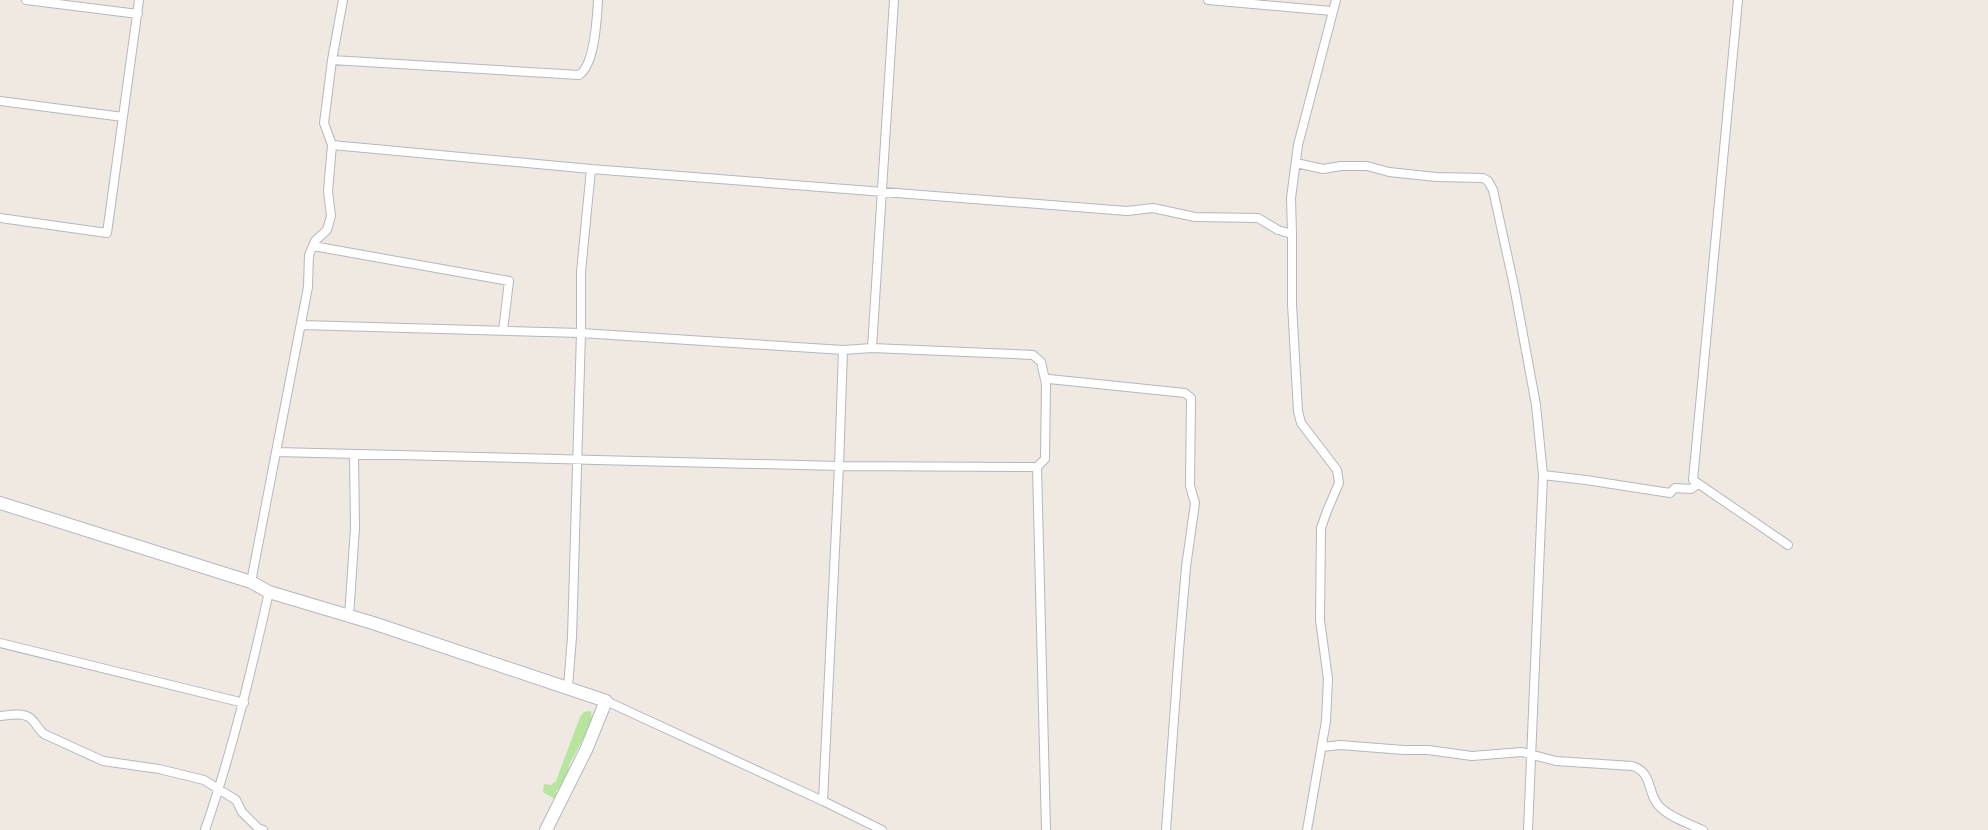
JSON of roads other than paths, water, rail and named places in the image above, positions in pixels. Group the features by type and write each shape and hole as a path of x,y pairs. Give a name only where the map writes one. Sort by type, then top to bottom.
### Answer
{"street":[{"path":"26,0 138,14"},
{"path":"0,218 107,233 139,0"},
{"path":"251,582 302,325 310,277 309,255 315,241 327,230 331,216 328,191 332,145 324,124 332,60 344,0"},
{"path":"332,60 579,75 584,72 591,56 598,0"},
{"path":"872,348 894,0"},
{"path":"1208,0 1332,11"},
{"path":"1307,830 1326,721 1328,679 1320,620 1321,528 1326,511 1339,483 1338,470 1301,423 1293,310 1291,198 1298,145 1336,0"},
{"path":"1738,0 1693,480 1788,545"},
{"path":"0,101 122,117"},
{"path":"332,145 591,169 1127,211 1153,208 1194,217 1258,218 1278,230 1292,234"},
{"path":"1296,163 1323,169 1341,166 1367,166 1389,172 1436,177 1483,178 1488,181 1493,190 1516,294 1536,405 1543,475 1541,554 1530,753 1528,830"},
{"path":"568,687 572,637 582,333 581,272 591,169"},
{"path":"313,246 509,281 504,331"},
{"path":"276,452 839,466 1037,467 1045,459 1046,384 1041,362 1033,355 872,348 843,350 582,333 302,325"},
{"path":"824,801 843,350"},
{"path":"1050,379 1184,393 1191,398 1190,486 1195,503 1186,567 1166,830"},
{"path":"349,616 355,528 354,454"},
{"path":"1037,467 1046,830"},
{"path":"1543,475 1670,493 1675,488 1691,490 1698,484"},
{"path":"0,503 251,582 269,592 349,616 568,687 606,701 824,801 882,830"},
{"path":"205,830 219,790 244,703 269,592"},
{"path":"0,643 244,703"},
{"path":"546,830 586,750 606,701"},
{"path":"0,716 22,714 29,716 35,722 37,729 44,734 103,762 159,769 204,780 236,800 242,812 258,828 263,830"},
{"path":"1322,747 1340,744 1428,750 1472,756 1530,753 1556,761 1622,764 1640,768 1644,772 1652,795 1660,807 1702,830"}]}
